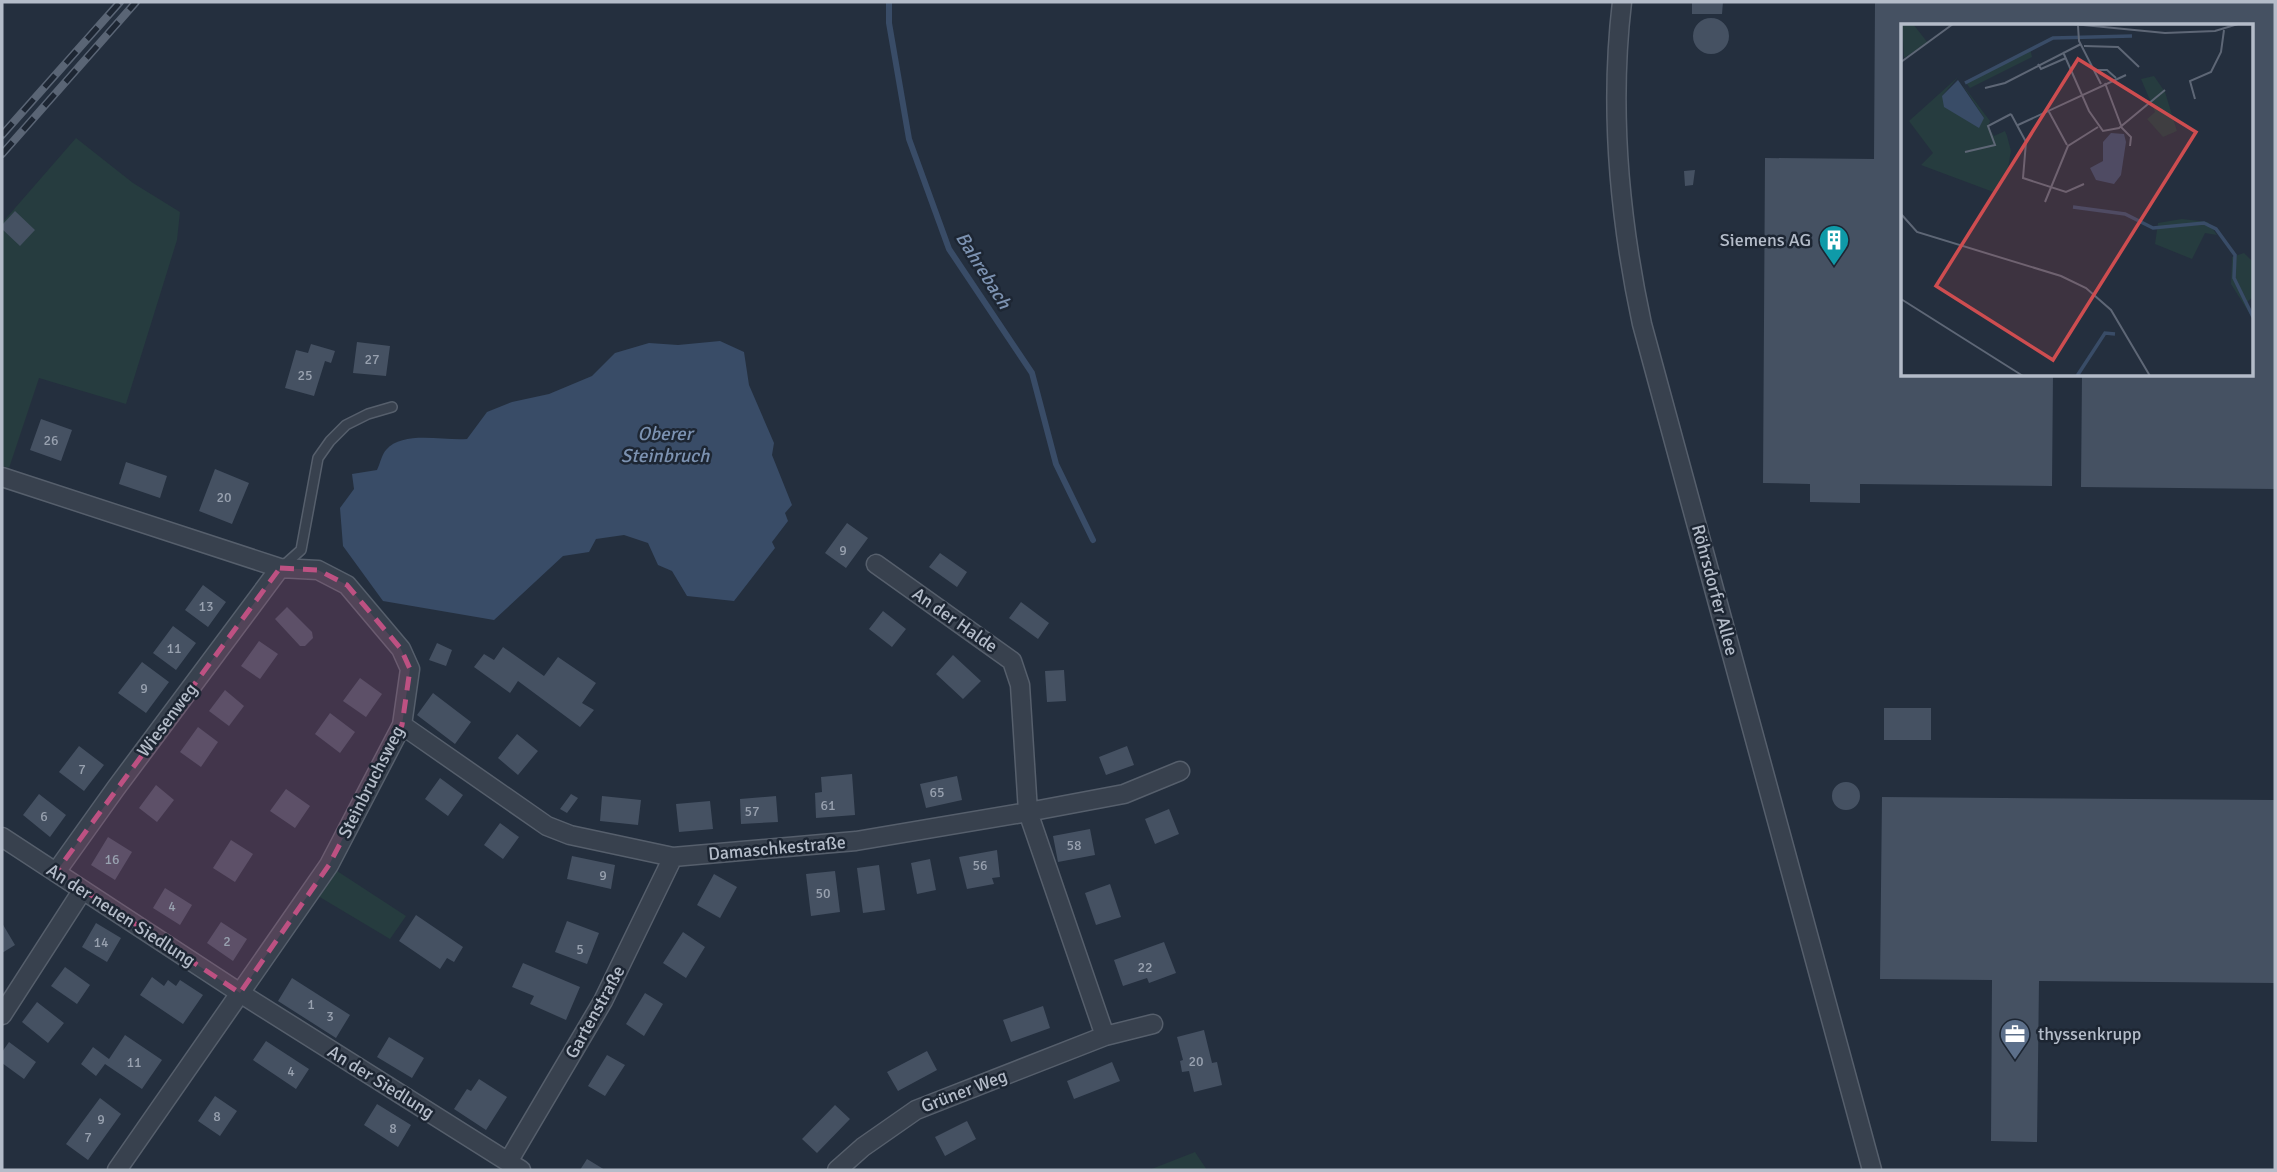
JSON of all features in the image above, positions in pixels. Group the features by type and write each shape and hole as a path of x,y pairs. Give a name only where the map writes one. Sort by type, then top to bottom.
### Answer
{"street":[{"name":"Röhrsdorfer Allee","path":"1622,2 1616,84 1618,182 1642,324 1871,1170"},
{"name":"Steinbruchsweg","path":"2,477 280,568 318,570 347,585 401,649 410,669 402,725 328,864 117,1170"},
{"name":"An der Halde","path":"876,564 1012,661 1020,685 1028,812"},
{"name":"Wiesenweg","path":"56,872 280,568"},
{"name":"Damaschkestraße","path":"402,725 547,826 570,835 673,857 856,841 1028,812 1124,794 1180,771"},
{"path":"1028,812 1105,1036"},
{"name":"An der neuen Siedlung","path":"2,837 240,993"},
{"name":"Gartenstraße","path":"514,1166 603,1001 673,857"},
{"path":"4,1008 82,891"},
{"name":"An der Siedlung","path":"240,993 514,1166"},
{"name":"Grüner Weg","path":"837,1170 863,1147 916,1110 1105,1036 1153,1024"}],"lane":[{"path":"280,568 301,550 318,458 346,425 368,414 392,407"}],"highlighted area":[{"path":"280,568 318,570 347,585 401,649 410,669 402,725 329,865 240,993 56,872"}],"green space":[{"path":"76,138 133,183 180,212 177,240 126,404 39,378 9,468 2,466 2,223"},
{"path":"334,869 406,916 390,939 318,896"},
{"path":"1195,1152 1207,1170 1149,1170"}],"water":[{"name":"Oberer Steinbruch","path":"720,341 744,352 749,385 774,443 772,455 792,505 785,513 788,521 772,542 775,548 734,601 687,596 672,571 658,565 648,543 624,535 596,539 589,552 563,556 494,620 383,601 343,546 340,508 354,489 352,474 377,470 385,452 393,444 413,438 467,439 487,412 512,402 549,394 592,376 615,353 649,343 678,345"}],"building":[{"path":"1692,2 1723,2 1722,14 1692,14"},
{"name":"Siemens AG","path":"1875,2 2275,2 2275,489 2081,487 2082,376 2252,376 2252,24 1901,24 1901,376 2053,376 2052,486 1860,484 1860,503 1810,502 1810,484 1763,483 1765,158 1874,159"},
{"path":"1711,18 1724,23 1729,36 1724,49 1711,54 1698,49 1693,36 1698,23"},
{"path":"1695,170 1693,185 1685,186 1684,171"},
{"path":"15,211 35,230 20,246 2,229 2,225"},
{"path":"357,342 390,346 386,376 353,373"},
{"path":"311,344 335,351 331,363 325,361 314,396 285,388 296,350 308,353"},
{"path":"41,419 72,430 61,461 30,450"},
{"path":"126,462 167,476 160,498 119,484"},
{"path":"215,469 249,483 232,524 199,511"},
{"path":"847,523 868,538 846,568 825,553"},
{"path":"940,553 967,572 957,587 929,567"},
{"path":"203,585 226,602 208,627 185,610"},
{"path":"1021,602 1049,623 1038,639 1009,618"},
{"path":"287,607 312,632 313,638 305,646 300,646 275,619"},
{"path":"883,611 906,629 892,647 869,629"},
{"path":"173,626 196,643 176,670 153,653"},
{"path":"259,641 278,654 260,679 241,666"},
{"path":"437,643 452,650 446,666 429,660"},
{"path":"503,647 544,676 558,657 596,683 582,703 594,710 580,727 518,681 510,693 474,667 484,654 494,660"},
{"path":"953,655 981,681 963,699 936,674"},
{"path":"142,662 169,682 146,713 118,693"},
{"path":"1064,670 1066,701 1047,702 1045,671"},
{"path":"360,678 382,694 366,717 343,701"},
{"path":"225,690 244,706 229,726 209,711"},
{"path":"433,693 471,722 455,744 417,715"},
{"path":"1884,708 1931,708 1931,740 1884,740"},
{"path":"330,713 355,732 340,753 315,734"},
{"path":"198,727 218,742 201,767 180,752"},
{"path":"517,734 538,751 518,775 498,758"},
{"path":"79,746 104,765 84,791 59,772"},
{"path":"1127,746 1134,765 1106,775 1099,757"},
{"path":"852,774 855,815 816,818 815,793 822,792 821,777"},
{"path":"957,776 962,800 926,808 920,784"},
{"path":"440,778 463,795 448,816 425,799"},
{"path":"1846,782 1856,786 1860,796 1856,806 1846,810 1836,806 1832,796 1836,786"},
{"path":"156,785 174,800 157,822 139,808"},
{"path":"286,789 310,806 295,828 270,811"},
{"path":"39,794 66,815 50,837 23,815"},
{"path":"571,794 578,798 567,813 560,809"},
{"path":"602,796 641,800 638,825 600,821"},
{"path":"776,796 778,822 741,824 740,799"},
{"path":"1882,797 2275,800 2275,983 2039,981 2037,1142 1991,1141 1992,980 1880,979"},
{"path":"710,801 713,829 679,832 676,804"},
{"path":"1169,809 1179,834 1155,844 1145,819"},
{"path":"500,823 519,837 503,859 484,845"},
{"path":"1090,829 1095,855 1058,862 1053,836"},
{"path":"108,837 132,852 115,880 91,865"},
{"path":"231,840 253,854 235,882 213,868"},
{"path":"997,850 1000,877 992,878 994,884 967,889 959,857"},
{"path":"572,856 615,865 611,889 567,879"},
{"path":"930,859 936,890 917,894 911,863"},
{"path":"879,865 885,910 863,913 857,868"},
{"path":"835,871 840,912 811,916 806,874"},
{"path":"714,874 737,887 720,918 697,905"},
{"path":"1110,884 1121,917 1096,925 1085,893"},
{"path":"165,888 192,905 180,925 153,908"},
{"path":"416,915 463,947 454,962 447,958 440,969 399,941"},
{"path":"567,921 599,933 587,964 555,952"},
{"path":"221,922 247,939 233,961 207,943"},
{"path":"2,923 15,945 2,953"},
{"path":"96,923 121,938 107,962 82,947"},
{"path":"683,932 705,947 686,978 663,963"},
{"path":"1164,942 1176,973 1149,983 1147,978 1123,986 1114,960"},
{"path":"523,963 580,987 566,1020 530,1004 534,996 512,987"},
{"path":"65,967 90,985 77,1004 51,986"},
{"path":"152,977 164,986 168,980 176,986 180,980 203,995 183,1024 140,995"},
{"path":"292,978 350,1015 336,1038 278,1001"},
{"path":"645,993 663,1004 644,1036 626,1024"},
{"path":"37,1002 64,1023 48,1043 22,1022"},
{"path":"1043,1006 1050,1028 1011,1042 1003,1020"},
{"path":"1204,1030 1212,1063 1217,1062 1222,1085 1194,1092 1189,1071 1182,1072 1180,1061 1183,1060 1177,1037"},
{"path":"125,1035 162,1060 142,1089 105,1064 96,1076 81,1064 93,1047 109,1059"},
{"path":"389,1037 424,1058 412,1078 377,1057"},
{"path":"266,1041 309,1069 296,1089 253,1060"},
{"path":"9,1042 36,1062 24,1079 2,1063 2,1052"},
{"path":"927,1051 937,1070 898,1091 887,1072"},
{"path":"607,1055 625,1065 605,1096 588,1086"},
{"path":"1112,1062 1120,1081 1074,1099 1067,1081"},
{"path":"479,1079 507,1097 486,1130 454,1109 467,1089 471,1091"},
{"path":"215,1096 237,1111 220,1136 198,1121"},
{"path":"100,1098 121,1114 88,1160 66,1144"},
{"path":"377,1104 411,1125 398,1147 364,1125"},
{"path":"835,1105 850,1119 817,1153 802,1139"},
{"path":"967,1121 976,1139 945,1156 935,1137"},
{"path":"587,1159 605,1170 580,1170"}],"waterway":[{"name":"Bahrebach","path":"889,2 889,23 909,139 949,249 1032,373 1056,464 1093,540"}],"railway":[{"path":"2,135 120,2"},
{"path":"2,154 136,2"}],"place":[{"name":"Siemens AG","path":"1834,267"},
{"name":"thyssenkrupp","path":"2015,1061"}]}
